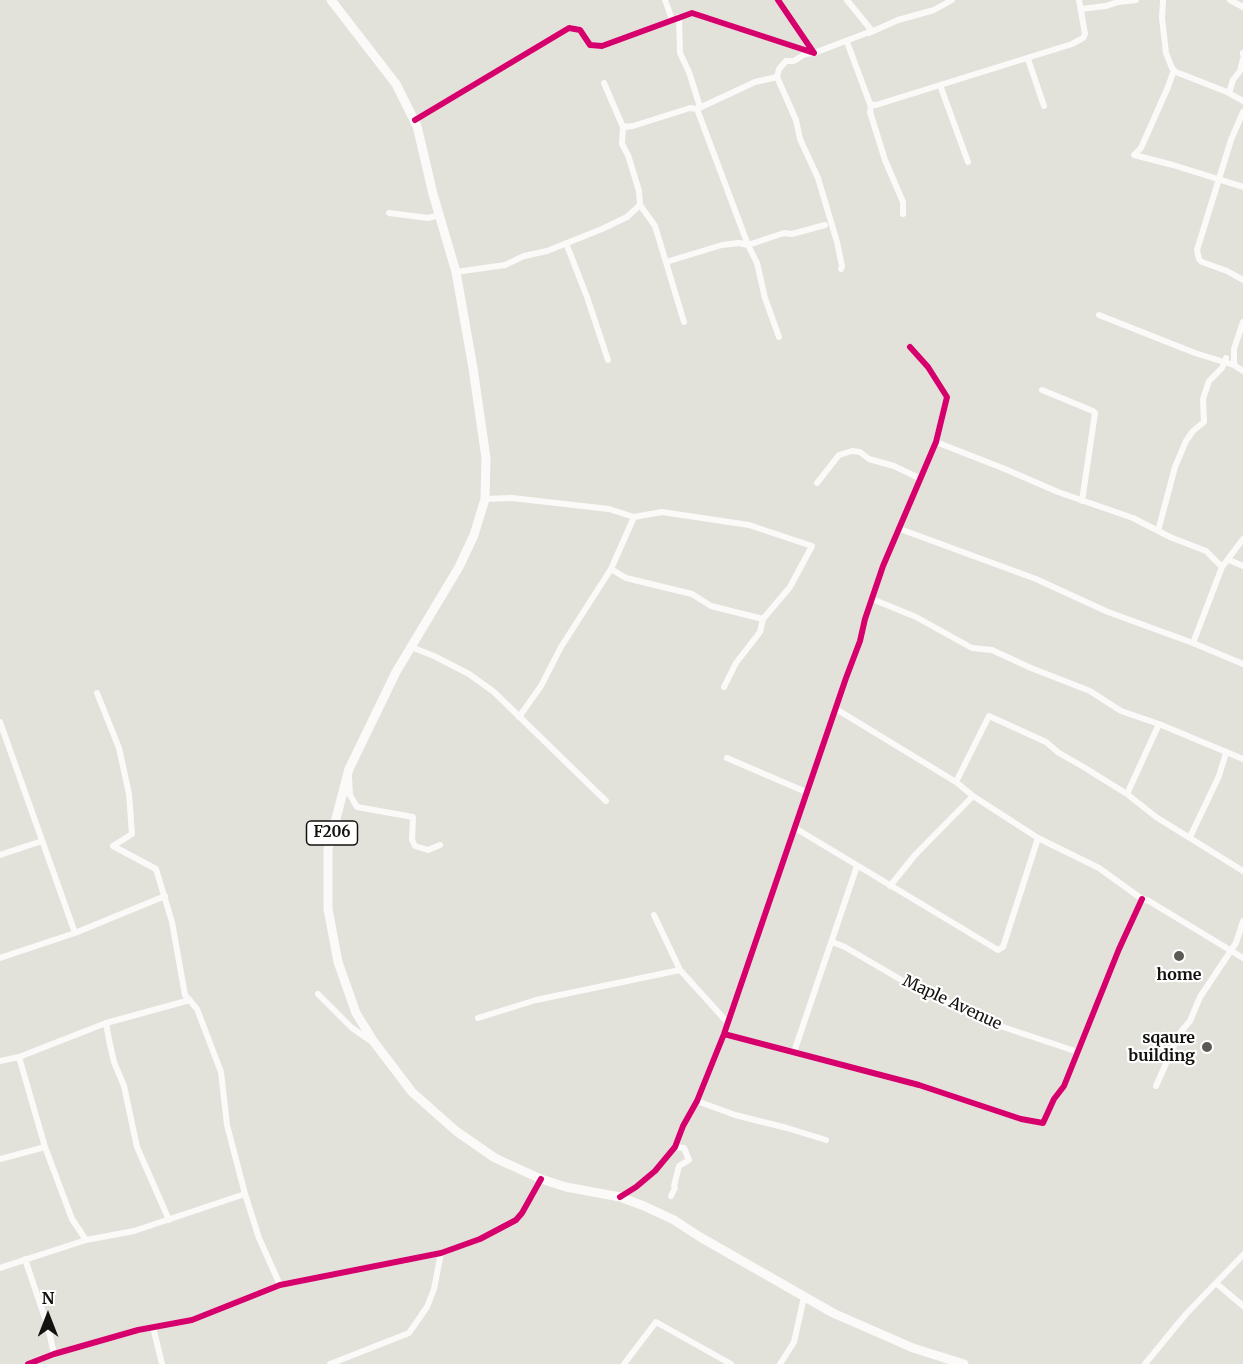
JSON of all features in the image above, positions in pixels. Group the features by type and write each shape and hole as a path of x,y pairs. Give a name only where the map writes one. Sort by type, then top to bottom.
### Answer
{"main road":[{"name":"F206","path":"331,0 396,84 415,120 456,272 486,458 485,499 478,526 459,567 396,672 349,769 328,849 328,909 338,962 356,1013 411,1092 456,1131 495,1158 541,1179 566,1187 620,1197 674,1220 833,1313 888,1338 964,1364"}],"street":[{"path":"664,0 675,18 680,53 689,72 698,108 748,245 757,263 765,298 779,337"},
{"path":"778,0 814,53"},
{"path":"841,269 837,242 818,178 800,139 796,120 777,77 779,69 786,61 872,31 847,0"},
{"path":"932,0 935,10"},
{"path":"779,69 898,20 935,10 952,0"},
{"path":"872,105 901,99 1072,44 1083,38 1084,29 1079,0"},
{"path":"1081,9 1136,0"},
{"path":"1163,0 1162,18 1166,52 1174,70 1243,101"},
{"path":"1230,0 1243,8"},
{"path":"415,120 570,28 580,30 590,45 602,46 692,13 814,53"},
{"path":"847,42 872,105 870,112 885,160 903,202 903,214"},
{"path":"1028,59 1044,106"},
{"path":"1229,93 1243,59"},
{"path":"1174,70 1142,148 1134,155 1220,181 1226,180 1243,187"},
{"path":"623,127 690,108 698,108 755,82 777,77"},
{"path":"604,83 623,127 622,144 628,155 639,191 640,205 656,226 684,322"},
{"path":"940,86 968,162"},
{"path":"1243,112 1231,140 1197,250 1202,262 1227,271 1243,280"},
{"path":"456,272 505,265 524,256 547,250 627,217 640,205"},
{"path":"389,213 428,218 439,215"},
{"path":"666,262 722,244 748,245 784,232 792,234 825,225"},
{"path":"566,243 608,360"},
{"path":"1099,315 1195,353 1234,365 1243,371"},
{"path":"1234,365 1234,349 1243,322"},
{"path":"620,1197 655,1171 675,1147 683,1126 697,1101 724,1034 860,641 883,566 936,442 947,397 928,367 910,347"},
{"path":"1158,531 1175,467 1186,441 1204,422 1203,399 1209,381 1222,368 1226,358"},
{"path":"1042,390 1095,413 1082,501"},
{"path":"936,442 1082,501 1133,518 1206,551 1222,567"},
{"path":"817,483 839,455 852,451 860,452 869,459 894,466 919,478"},
{"path":"485,499 512,498 609,509 634,516 662,512 749,525 812,546 790,587 763,618 760,632 736,663 724,687"},
{"path":"519,717 541,687 561,647 612,569 634,516"},
{"path":"900,529 1036,579 1108,612 1243,664"},
{"path":"1193,643 1222,567 1243,539"},
{"path":"1228,560 1243,566"},
{"path":"612,569 626,578 692,594 711,606 763,618"},
{"path":"872,599 916,617 972,648 992,650 1090,691 1121,711 1159,724 1243,759"},
{"path":"411,647 469,674 494,692 606,801"},
{"path":"97,693 119,748 129,794 132,834 113,846 156,869 172,922 185,995 197,1008 221,1072 227,1125 246,1194 259,1238 280,1285"},
{"path":"836,709 956,782 973,796 1038,838 1099,867 1142,899 1149,901 1243,958"},
{"path":"956,782 989,716 1046,742 1059,753 1083,766 1156,817 1243,872"},
{"path":"0,722 75,933"},
{"path":"1127,795 1159,724"},
{"path":"1190,837 1219,776 1226,753"},
{"path":"728,758 806,792"},
{"path":"349,769 350,795 357,807 413,817 412,840 415,846 428,850 440,845"},
{"path":"890,886 915,855 973,796"},
{"path":"795,828 998,950 1003,947 1038,838"},
{"path":"0,855 42,841"},
{"path":"794,1052 857,866"},
{"path":"0,958 75,933 165,896"},
{"path":"724,1034 919,1085 1021,1119 1043,1123 1054,1099 1064,1086 1119,949 1142,899"},
{"path":"654,915 680,969 727,1022"},
{"path":"1156,1086 1179,1034 1190,1021 1200,997 1232,952 1243,921"},
{"name":"Maple Avenue","path":"832,942 845,947 915,988 1003,1027 1078,1052"},
{"path":"478,1018 536,1000 680,969"},
{"path":"318,994 352,1028 374,1042"},
{"path":"0,1061 19,1057 106,1023 190,1000"},
{"path":"106,1023 114,1062 124,1086 137,1147 169,1220"},
{"path":"19,1057 45,1147 72,1219 86,1240"},
{"path":"697,1101 735,1115 826,1140"},
{"path":"0,1159 45,1147"},
{"path":"672,1196 679,1166 689,1160 684,1148 675,1147"},
{"path":"28,1364 54,1354 153,1327 192,1320 280,1285 441,1253 480,1239 516,1220 541,1179"},
{"path":"0,1268 86,1240 134,1231 246,1194"},
{"path":"330,1364 409,1333 427,1307 434,1289 441,1253"},
{"path":"1145,1364 1186,1314 1243,1255"},
{"path":"25,1259 48,1327 54,1354"},
{"path":"1216,1283 1243,1306"},
{"path":"780,1364 794,1342 804,1297"},
{"path":"624,1364 656,1322 731,1364"},
{"path":"153,1327 162,1364"},
{"path":"713,1364 717,1358"}],"cycle path":[{"path":"415,120 569,28 580,30 590,45 602,46 692,13 814,53 778,0"},
{"path":"620,1197 655,1171 675,1147 683,1126 697,1101 724,1034 860,641 883,566 936,442 947,397 928,367 910,347"},
{"path":"724,1034 919,1085 1021,1119 1043,1123 1054,1099 1064,1086 1119,949 1142,899"},
{"path":"28,1364 54,1354 138,1330 192,1320 280,1285 441,1253 480,1239 516,1220 541,1179"}],"place":[{"name":"home","path":"1179,956"},
{"name":"sqaure building","path":"1207,1047"}]}
